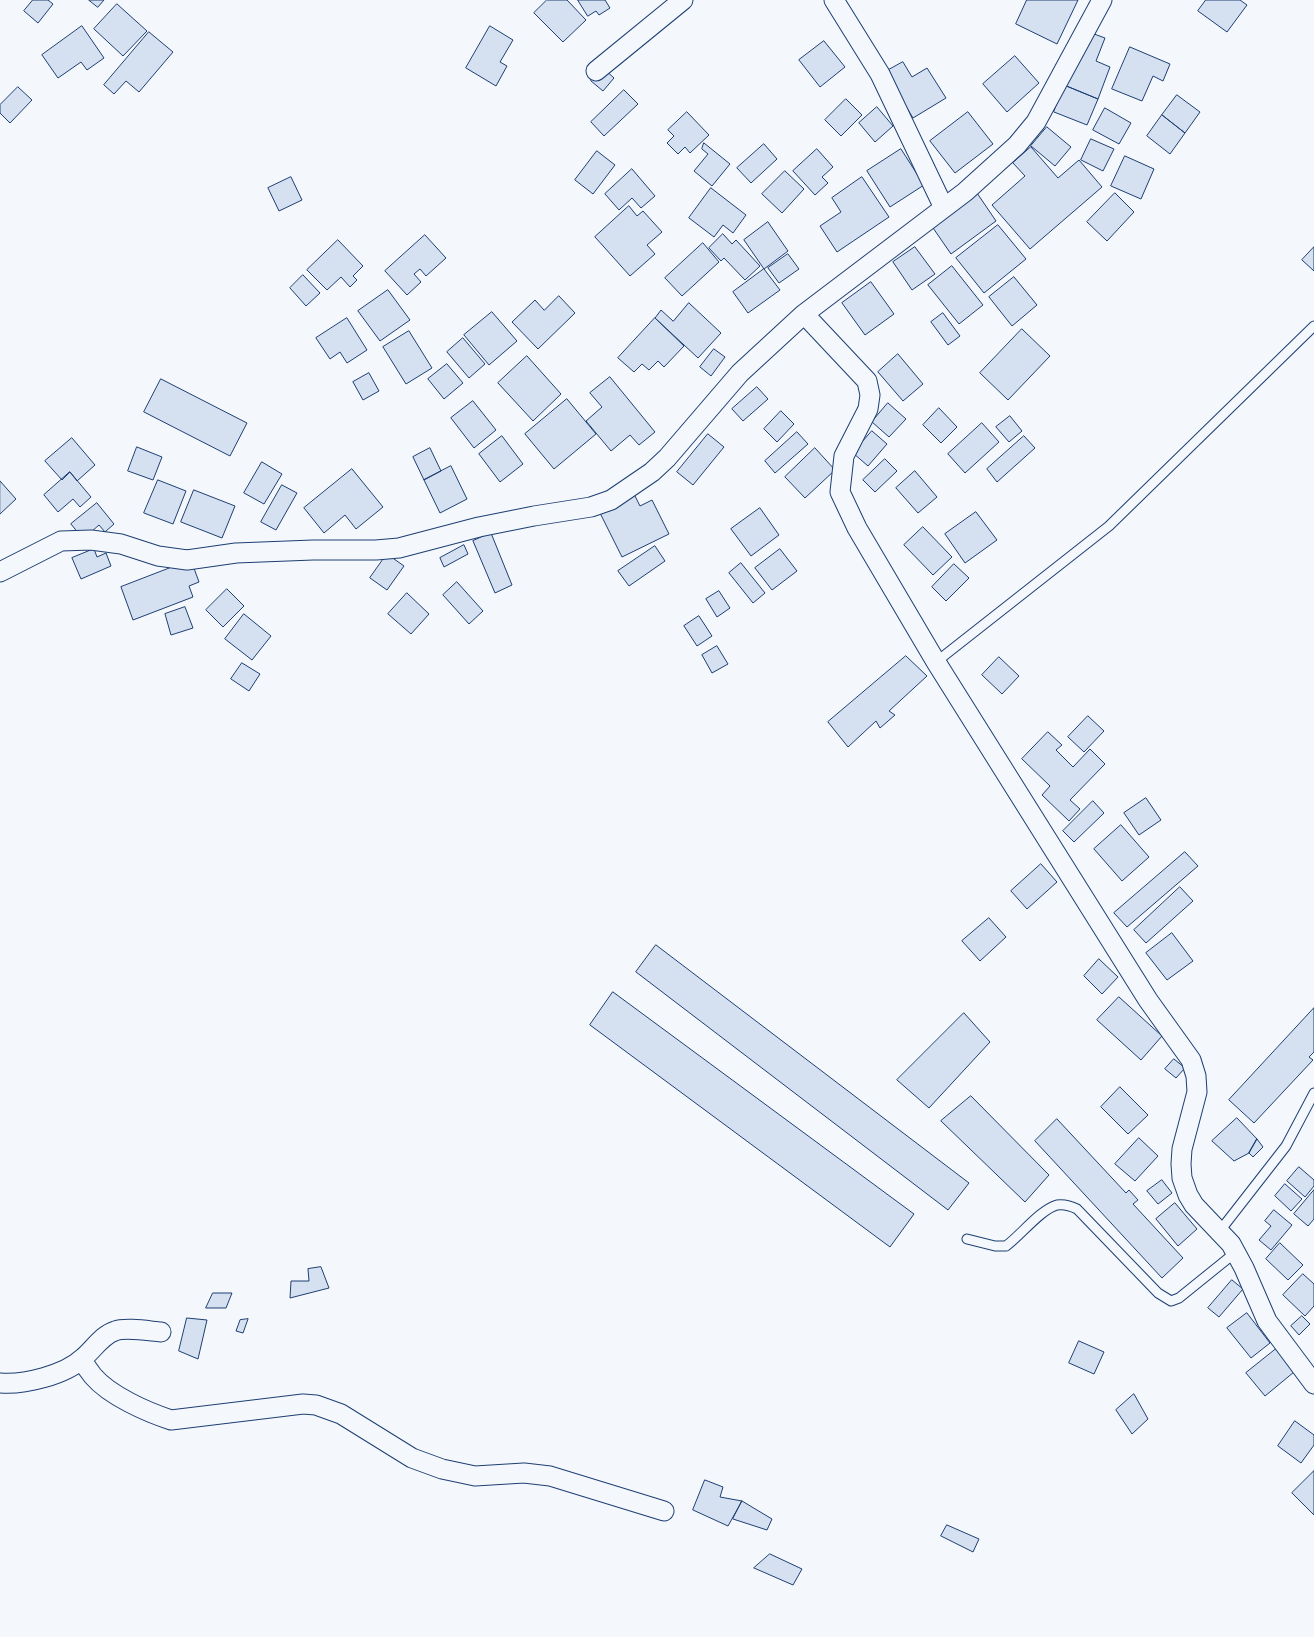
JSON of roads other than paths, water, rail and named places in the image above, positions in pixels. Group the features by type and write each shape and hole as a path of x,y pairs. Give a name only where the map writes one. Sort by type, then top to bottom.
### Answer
{"street":[{"path":"596,71 683,0"},
{"path":"834,0 880,74 944,208"},
{"path":"0,572 61,541 91,540 121,544 158,556 187,560 236,553 388,549 399,548 479,527 591,507 611,500 652,472 667,458 740,373 804,314 965,192 1028,134 1102,0"},
{"path":"804,314 867,381 870,395 868,409 844,456 840,492 857,528 936,662 1148,1000 1191,1060 1196,1076 1197,1092 1182,1149 1181,1164 1182,1178 1188,1195 1194,1205 1231,1244 1244,1268 1267,1321 1314,1384"},
{"path":"0,1383 12,1384 51,1376 82,1360 106,1336 116,1330 161,1332"},
{"path":"82,1360 94,1377 108,1389 150,1412 171,1420 304,1404 316,1405 341,1414 412,1458 442,1469 475,1476 524,1473 550,1476 664,1511"}],"lane":[{"path":"936,662 1109,526 1314,326"},
{"path":"1219,1232 1286,1146 1314,1093"},
{"path":"967,1239 994,1246 1006,1246 1048,1210 1059,1205 1069,1205 1077,1209 1158,1293 1172,1301 1179,1298 1236,1252"}]}
